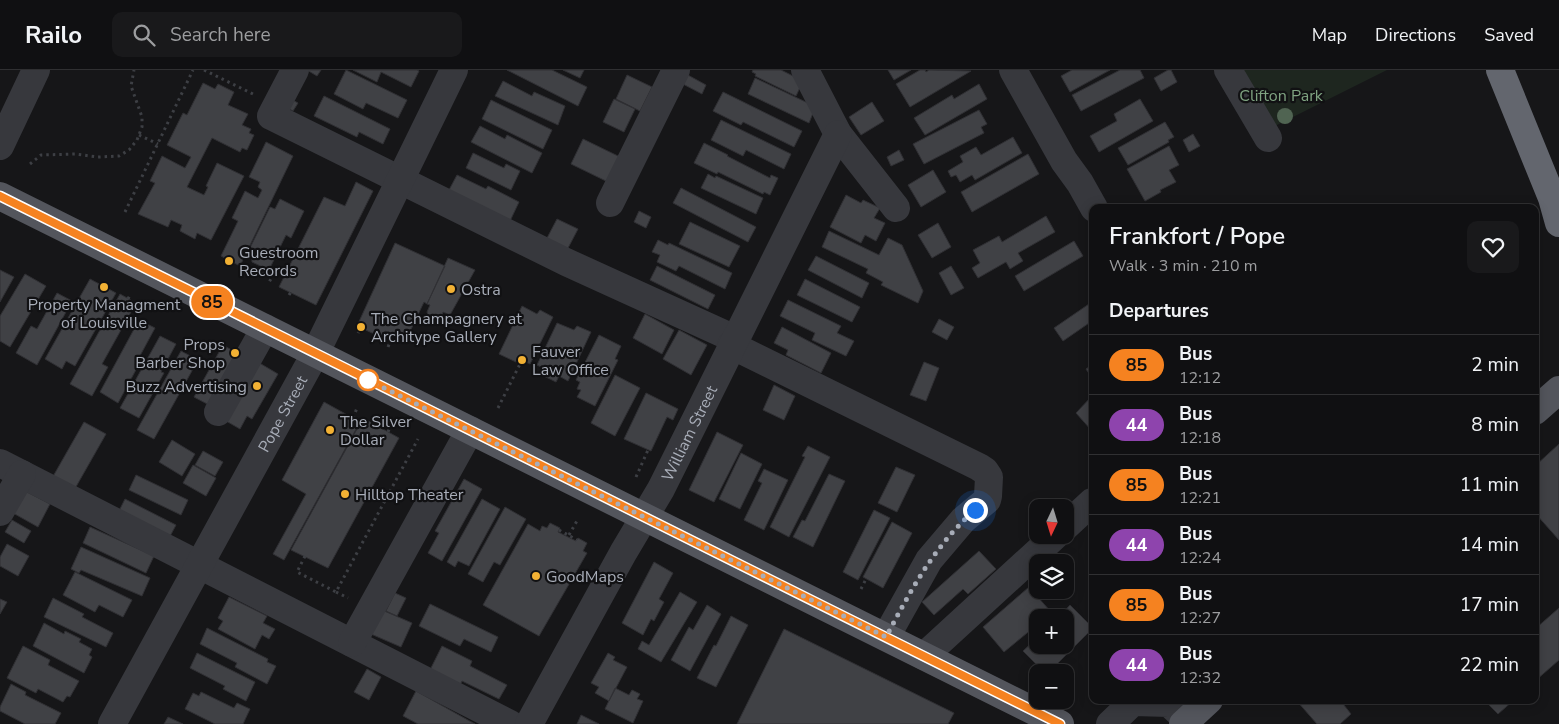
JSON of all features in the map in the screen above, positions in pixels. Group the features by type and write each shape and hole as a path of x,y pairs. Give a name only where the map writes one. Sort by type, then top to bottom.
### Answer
{"highway":[{"path":"1500,70 1552,198 1559,223"}],"main road":[{"path":"0,196 1060,724"},
{"path":"1539,408 1559,390"},
{"path":"1185,722 1205,704"}],"street":[{"path":"0,146 36,70"},
{"name":"Pope Street","path":"112,724 316,354 454,70"},
{"path":"610,203 676,70"},
{"path":"805,70 838,134 896,208"},
{"path":"1013,70 1064,161 1080,183 1092,204"},
{"path":"1228,70 1268,138"},
{"path":"290,72 271,116 400,181 733,342 985,471 989,477 987,500 964,520 929,560 886,637"},
{"name":"William Street","path":"529,724 660,489 838,134"},
{"path":"218,412 265,328"},
{"path":"352,643 470,430"},
{"path":"0,512 11,469 510,724"},
{"path":"1074,519 1089,505"},
{"path":"924,656 1046,544"},
{"path":"1110,724 1131,704"},
{"path":"1170,704 1185,722"}],"path":[{"path":"30,164 41,155 119,156 129,150 142,127 142,117 131,86 134,70"},
{"path":"125,212 193,70"},
{"path":"204,70 276,106"},
{"path":"138,135 158,144"},
{"path":"263,267 261,271 272,277 268,284"},
{"path":"358,333 361,327"},
{"path":"388,347 393,335"},
{"path":"498,408 522,360"},
{"path":"353,418 357,408"},
{"path":"388,432 391,426"},
{"path":"336,592 418,439"},
{"path":"636,477 648,450"},
{"path":"569,535 578,519"},
{"path":"559,530 577,540"},
{"path":"305,556 297,572 341,594"},
{"path":"861,589 866,579"}],"green space":[{"name":"Clifton Park","path":"1236,70 1387,70 1271,128"}],"building":[{"path":"307,70 321,70 317,76"},
{"path":"346,70 407,100 398,118 366,103 363,109 334,94"},
{"path":"353,70 419,71 411,87 381,72 377,82"},
{"path":"507,70 552,70 587,87 578,106"},
{"path":"563,70 584,70 580,78"},
{"path":"753,70 781,70 803,81 796,96 755,76 756,74 752,72"},
{"path":"888,70 911,70 894,80"},
{"path":"920,70 925,70 926,72 929,70 971,71 910,107 896,84"},
{"path":"1072,70 1110,70 1070,92 1061,76"},
{"path":"1120,70 1140,70 1144,78 1081,111 1072,95"},
{"path":"1171,70 1177,82 1161,91 1154,78"},
{"path":"686,74 706,85 702,94 681,83"},
{"path":"627,75 652,87 640,111 616,99"},
{"path":"755,78 815,108 809,123 748,94"},
{"path":"503,81 532,96 534,92 565,106 558,125 495,96"},
{"path":"203,83 215,89 218,84 234,92 228,105 248,114 242,125 251,129 249,133 254,135 247,150 242,148 240,152 212,138 187,187 204,195 208,187 206,186 217,163 244,176 211,240 197,233 195,239 180,231 182,225 171,220 168,227 138,214 155,183 150,181 162,156 185,168 191,157 167,145 183,113 187,115"},
{"path":"979,84 987,99 925,135 914,118 952,95 954,99"},
{"path":"723,92 802,131 794,147 743,122 741,125 713,111"},
{"path":"324,96 390,129 383,144 359,132 357,137 314,116"},
{"path":"287,97 298,103 293,111 282,105"},
{"path":"614,99 635,109 624,132 603,122"},
{"path":"1140,99 1153,121 1099,152 1090,136 1117,121 1114,114"},
{"path":"491,100 552,130 543,149 482,119"},
{"path":"872,102 884,121 861,135 849,117"},
{"path":"979,110 987,124 981,127 984,133 924,164 913,144"},
{"path":"721,120 791,154 784,169 746,150 743,156 711,140"},
{"path":"1165,122 1174,137 1168,140 1169,142 1128,165 1118,148"},
{"path":"480,126 505,139 507,135 542,153 532,173 471,142"},
{"path":"1193,134 1200,146 1189,152 1183,140"},
{"path":"1013,137 1022,153 975,180 972,175 960,182 956,175 951,177 948,171 963,162 960,156 976,147 981,155"},
{"path":"583,139 620,157 608,182 571,164"},
{"path":"266,142 293,156 240,266 221,256 238,221 232,218 245,191 258,198 262,190 258,187 260,182 249,177"},
{"path":"704,143 770,178 771,175 778,178 770,195 764,192 763,194 718,172 717,174 694,163"},
{"path":"1169,146 1179,165 1169,170 1176,182 1160,190 1161,192 1145,201 1127,169"},
{"path":"899,150 904,160 891,166 887,157"},
{"path":"473,153 504,168 506,164 520,171 511,190 466,168"},
{"path":"1028,154 1039,174 972,212 961,192"},
{"path":"933,170 946,192 921,207 908,185"},
{"path":"708,174 763,198 756,214 701,188"},
{"path":"457,175 486,189 488,186 519,202 510,221 449,190"},
{"path":"356,182 373,191 316,305 279,287 324,197 345,206"},
{"path":"681,188 756,227 748,242 673,203"},
{"path":"846,195 861,203 863,200 880,208 874,218 885,223 876,241 865,235 861,243 830,227"},
{"path":"280,199 304,211 291,238 286,235 269,270 252,262 252,259 246,256 270,207 275,209"},
{"path":"639,211 651,217 646,228 634,222"},
{"path":"1046,216 1055,232 1018,253 1023,261 1010,269 1006,262 978,278 972,268 980,263 973,250 999,236 1002,242"},
{"path":"557,219 578,229 567,250 546,240"},
{"path":"690,222 740,246 729,267 679,244"},
{"path":"938,223 951,247 932,258 918,235"},
{"path":"829,231 879,255 888,238 902,245 923,291 918,303 881,285 883,282 866,273 868,269 822,247"},
{"path":"658,240 668,245 669,243 732,273 725,289 679,266 676,271 657,262 660,255 652,252"},
{"path":"1074,241 1083,256 1024,291 1015,276"},
{"path":"395,243 445,266 427,304 424,302 406,340 385,331 383,338 357,326"},
{"path":"816,256 869,283 862,298 808,270"},
{"path":"448,258 475,270 450,315 443,312 441,318 434,320 429,318 427,312 430,305 427,304"},
{"path":"657,266 715,295 708,309 650,280"},
{"path":"951,266 964,288 951,295 939,273"},
{"path":"0,270 14,277 0,302"},
{"path":"25,274 46,286 10,347 0,341 0,316"},
{"path":"90,279 116,293 75,366 66,361 62,369 45,359"},
{"path":"805,279 860,307 852,322 797,295"},
{"path":"57,293 72,301 37,365 16,353 31,326 37,329"},
{"path":"120,294 136,303 102,364 108,367 92,396 70,384"},
{"path":"788,300 841,326 837,333 854,341 846,356 812,340 815,333 780,316"},
{"path":"1089,304 1089,323 1063,341 1054,328"},
{"path":"522,306 537,314 540,310 553,317 530,364 518,358 516,362 499,354"},
{"path":"645,314 674,330 662,354 633,338"},
{"path":"939,319 954,327 947,340 932,332"},
{"path":"139,320 155,328 135,365 138,366 118,403 100,392"},
{"path":"557,323 574,330 577,326 591,332 568,381 559,376 556,382 540,374 543,368 537,365"},
{"path":"782,327 831,353 821,373 786,355 788,350 774,343"},
{"path":"679,330 707,345 691,375 663,359"},
{"path":"599,335 621,346 615,359 618,360 595,406 577,397 581,390 577,389 580,382 576,380"},
{"path":"160,336 176,344 161,372 164,373 139,418 120,408"},
{"path":"223,345 240,355 211,406 194,397"},
{"path":"181,351 198,360 154,439 137,430"},
{"name":"Buzz Advertising","path":"256,361 278,374 252,419 247,416 240,429 221,418"},
{"path":"924,362 939,368 926,401 910,395"},
{"path":"615,375 640,388 615,436 591,423"},
{"path":"774,385 795,396 784,420 763,410"},
{"path":"646,393 678,409 673,420 667,417 651,451 624,439"},
{"path":"1089,399 1089,428 1076,413"},
{"path":"324,402 360,422 284,560 273,554 306,494 282,480"},
{"name":"Hilltop Theater","path":"363,418 399,438 328,568 291,550"},
{"path":"84,422 106,434 73,492 51,480"},
{"path":"717,432 743,445 714,502 689,490"},
{"path":"172,440 195,454 182,476 159,462"},
{"path":"1559,444 1559,540 1539,518 1539,462"},
{"path":"808,446 830,457 789,537 770,527 805,457 802,456"},
{"path":"203,451 223,462 215,476 195,465"},
{"path":"741,453 762,464 740,509 719,499"},
{"path":"193,465 216,478 206,496 183,483"},
{"path":"896,467 915,475 897,512 878,503"},
{"path":"764,469 788,480 764,530 744,520 762,483 758,481"},
{"path":"829,474 845,481 813,547 793,537 802,520 805,521"},
{"path":"136,475 188,500 181,515 129,490"},
{"path":"464,479 482,489 442,561 428,553 439,533 435,531"},
{"path":"25,491 50,504 38,527 13,513"},
{"path":"125,499 176,525 168,540 117,515"},
{"path":"482,499 500,509 469,566 458,561 455,567 447,562"},
{"path":"505,507 526,519 500,565 494,562 483,582 468,574"},
{"path":"874,510 890,518 858,580 843,572"},
{"path":"12,520 31,531 24,543 5,532"},
{"path":"892,522 912,533 883,588 863,577"},
{"path":"550,523 560,528 558,532 576,541 578,538 587,543 583,551 587,553 539,636 483,605 528,524 540,531 542,526 547,528"},
{"path":"90,527 154,556 146,573 83,543"},
{"path":"7,544 29,556 18,576 0,566 0,557"},
{"path":"81,547 150,578 142,596 81,570 79,573 71,569"},
{"path":"979,551 996,569 968,594 963,589 934,615 922,602"},
{"path":"654,562 673,573 659,599 664,602 654,621 651,619 643,635 622,623"},
{"path":"75,572 132,600 123,617 99,605 95,612 63,595"},
{"path":"1029,587 1029,599 1040,599 1048,609 1029,609 1029,631 1004,652 983,627"},
{"path":"680,592 697,602 661,662 638,649 642,641 649,645"},
{"path":"395,593 406,598 397,616 386,611"},
{"path":"229,597 267,616 263,623 275,629 269,639 262,635 255,649 218,629 223,621 218,618"},
{"path":"53,598 84,614 82,617 113,633 106,647 44,617"},
{"path":"0,599 7,602 0,614"},
{"path":"430,604 498,637 491,652 464,639 460,646 419,626"},
{"path":"707,605 721,614 690,671 671,660 689,627 693,630"},
{"path":"1559,608 1559,660 1539,678 1539,626"},
{"path":"1074,609 1089,624 1089,632 1074,647"},
{"path":"382,610 412,623 401,647 371,634"},
{"path":"731,616 748,625 716,687 697,678"},
{"path":"44,623 64,634 65,631 81,639 79,642 92,649 89,655 92,657 84,673 33,646"},
{"path":"207,628 268,659 267,662 276,666 267,684 235,667 237,663 200,644"},
{"path":"784,629 954,713 948,724 737,724"},
{"path":"1029,645 1029,654 1067,654 1057,664 1036,664 1023,651"},
{"path":"23,646 50,660 48,665 79,681 70,697 67,696 63,702 38,689 36,693 7,678"},
{"path":"442,646 472,661 470,666 507,685 499,699 462,681 459,687 429,672"},
{"path":"197,653 255,682 246,701 223,689 225,686 190,668"},
{"path":"608,653 615,657 613,660 627,667 609,701 595,693 599,687 591,683"},
{"path":"367,669 381,677 369,700 354,692"},
{"path":"11,684 26,692 25,695 61,713 55,724 25,724 0,711 0,707"},
{"path":"615,688 629,695 632,690 640,694 637,699 643,701 633,723 605,709"},
{"path":"416,691 475,724 418,724 403,716"},
{"path":"201,692 234,708 237,703 250,709 243,724 215,724 185,709 193,693 199,696"},
{"path":"1300,704 1343,704 1351,714 1340,724 1317,724"},
{"path":"1488,704 1509,704 1498,714"},
{"path":"581,715 599,724 577,724"},
{"path":"168,717 183,724 164,724"}],"bus line":[{"name":"85","path":"0,196 1060,724"}],"place":[{"name":"Guestroom Records","path":"229,261"},
{"name":"Property Managment of Louisville","path":"104,287"},
{"name":"Ostra","path":"451,289"},
{"name":"The Champagnery at Architype Gallery","path":"361,327"},
{"name":"Props Barber Shop","path":"235,353"},
{"name":"Fauver Law Office","path":"522,360"},
{"name":"Buzz Advertising","path":"257,386"},
{"name":"The Silver Dollar","path":"330,430"},
{"name":"Hilltop Theater","path":"345,494"},
{"name":"GoodMaps","path":"536,576"}],"route":[{"path":"368,380 886,637 929,560 975,510"}]}
